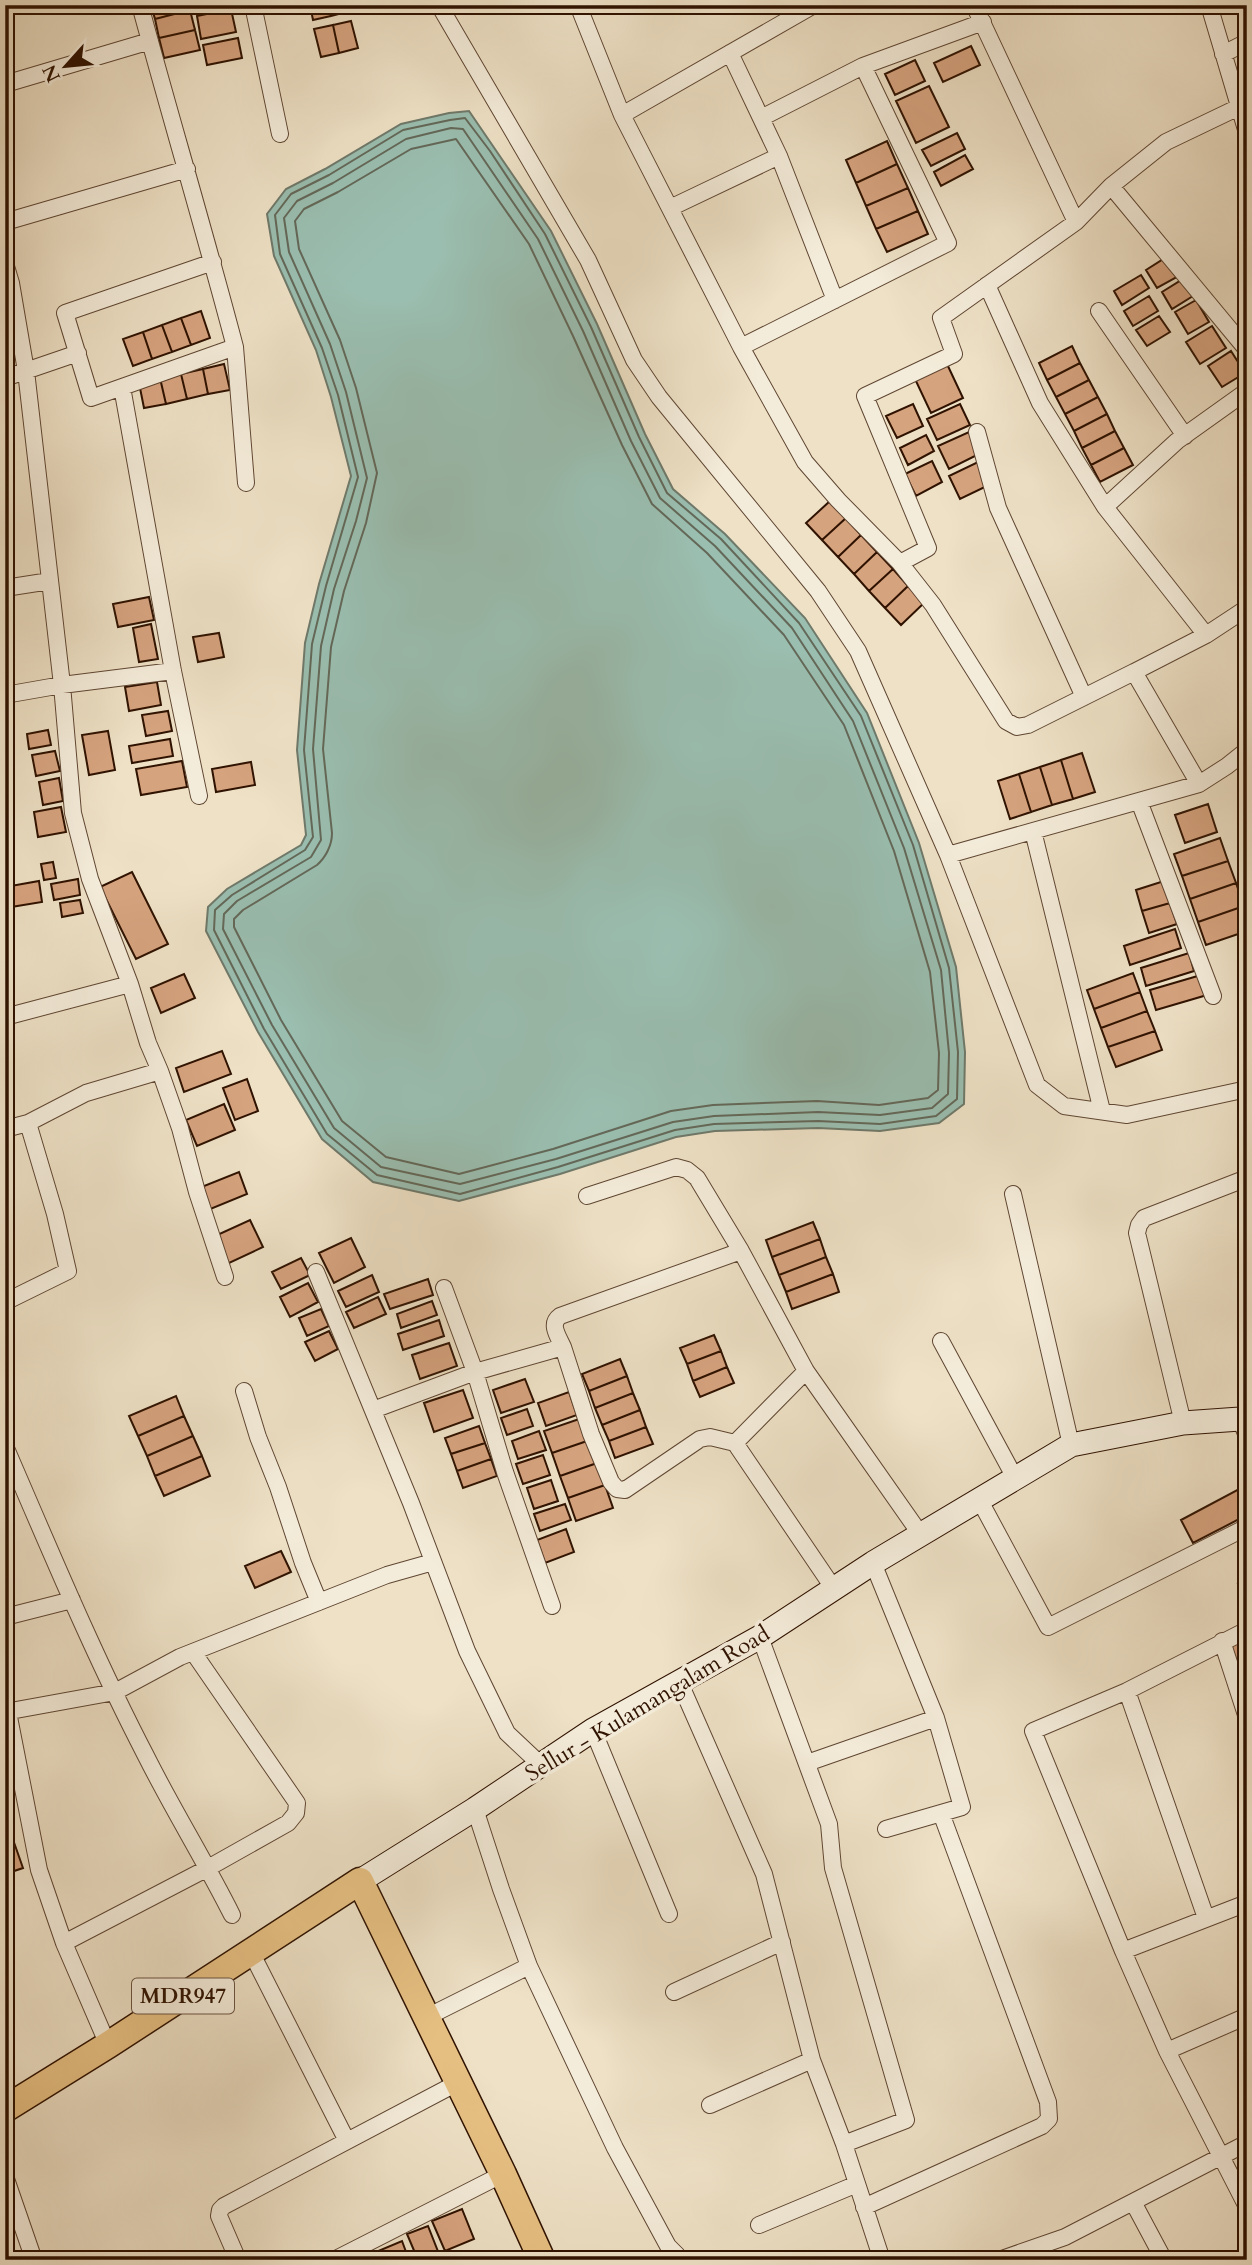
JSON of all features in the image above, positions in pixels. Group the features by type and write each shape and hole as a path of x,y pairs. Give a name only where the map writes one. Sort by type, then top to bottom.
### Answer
{"main road":[{"name":"Sellur - Kulamangalam Road","path":"5,2109 105,2036 251,1952 593,1730 760,1637 873,1563 1070,1444 1183,1423 1244,1424"},
{"path":"360,1881 459,2082 542,2260"}],"street":[{"path":"140,5 235,347 246,483"},
{"path":"253,5 281,134"},
{"path":"439,5 588,260 634,360 659,397 818,592 858,652 948,855 1037,1085 1064,1105 1127,1115 1247,1088"},
{"path":"578,5 622,115 741,347 805,462 838,500 900,562 933,605 1006,721 1017,727 1028,725 1206,635 1247,608"},
{"path":"622,115 814,5"},
{"path":"974,5 1076,222"},
{"path":"1209,5 1247,133"},
{"path":"761,118 863,66 982,22"},
{"path":"5,84 150,41"},
{"path":"1223,54 1247,41"},
{"path":"730,54 779,156 835,300"},
{"path":"741,347 948,243 863,66"},
{"path":"900,562 928,548 865,396 954,354 941,318 1076,222 1111,186 1166,142 1239,107"},
{"path":"670,208 779,156"},
{"path":"5,222 187,169"},
{"path":"1111,186 1247,350"},
{"path":"213,262 65,313 91,398 235,347"},
{"path":"5,263 26,371 62,685 73,813 90,879 180,1128 197,1192 225,1278"},
{"path":"987,285 1040,403 1105,507 1206,635"},
{"path":"1099,311 1185,436"},
{"path":"5,378 78,353"},
{"path":"122,387 173,671 199,796"},
{"path":"1105,507 1185,436 1247,390"},
{"path":"977,432 998,508 1084,697"},
{"path":"5,588 50,581"},
{"path":"5,695 173,671"},
{"path":"1134,672 1199,784"},
{"path":"948,855 1199,784 1247,750"},
{"path":"1139,801 1213,996"},
{"path":"1032,831 1102,1111"},
{"path":"5,1017 130,984"},
{"path":"5,1129 28,1123 86,1093 160,1070"},
{"path":"5,1302 68,1271 55,1214 28,1123"},
{"path":"587,1196 676,1167 687,1170 696,1178 741,1251 806,1371 920,1535"},
{"path":"1183,1423 1137,1233 1139,1225 1144,1218 1247,1178"},
{"path":"1013,1194 1070,1444"},
{"path":"741,1251 560,1315 553,1324 591,1434 611,1482 617,1489 625,1490 700,1440 710,1437 731,1441 834,1589"},
{"path":"316,1272 467,1651 507,1733 541,1765"},
{"path":"444,1288 475,1372 505,1472 552,1606"},
{"path":"942,1341 1015,1478"},
{"path":"373,1410 475,1372 563,1347"},
{"path":"731,1441 806,1371"},
{"path":"244,1391 258,1437 319,1602"},
{"path":"5,1446 72,1600 145,1756 232,1915"},
{"path":"979,1499 1048,1627 1247,1527"},
{"path":"105,2036 64,1943 39,1870 6,1712 115,1692 193,1652 387,1575 433,1562"},
{"path":"873,1563 936,1718 962,1807 886,1829"},
{"path":"5,1617 72,1600"},
{"path":"1247,1630 1127,1692 1032,1731 1122,1951 1167,2051 1247,2207"},
{"path":"760,1637 829,1824 833,1868 906,2120 844,2144"},
{"path":"1222,1641 1247,1718"},
{"path":"64,1943 208,1868 288,1823 296,1813 297,1803 193,1652"},
{"path":"679,1681 764,1874 813,2060 882,2260"},
{"path":"1127,1692 1206,1918"},
{"path":"807,1763 936,1718"},
{"path":"593,1730 669,1914"},
{"path":"475,1809 529,1966 615,2148 668,2246 677,2255"},
{"path":"864,2207 1042,2126 1049,2119 1048,2102 941,1813"},
{"path":"1122,1951 1247,1903"},
{"path":"674,1992 782,1942"},
{"path":"251,1952 346,2141"},
{"path":"426,2017 529,1966"},
{"path":"1167,2051 1247,2016"},
{"path":"710,2105 813,2060"},
{"path":"238,2260 219,2216 224,2206 459,2082"},
{"path":"999,2260 1065,2237 1247,2143"},
{"path":"334,2260 503,2174"},
{"path":"5,2176 34,2260"},
{"path":"759,2225 857,2184"},
{"path":"1133,2202 1164,2260"},
{"path":"1047,2243 1053,2260"}],"water":[{"path":"469,111 551,231 673,489 725,534 805,618 867,713 919,843 956,967 965,1052 964,1104 939,1123 880,1131 818,1128 715,1131 676,1137 560,1174 459,1201 373,1182 322,1139 258,1032 206,931 208,907 227,889 301,845 306,835 297,750 305,643 319,584 351,476 316,350 274,256 267,214 286,189 401,124"}],"building":[{"path":"151,5 189,5 190,10 155,19"},
{"path":"310,5 329,5 331,16 313,20"},
{"path":"329,5 348,5 350,11 331,16"},
{"path":"231,9 236,32 201,39 197,16"},
{"path":"190,10 195,30 159,38 155,19"},
{"path":"351,21 358,48 339,53 333,25"},
{"path":"333,25 339,53 321,57 314,29"},
{"path":"195,30 200,50 164,58 159,38"},
{"path":"238,38 242,58 207,65 203,45"},
{"path":"971,46 980,65 943,82 934,63"},
{"path":"915,60 925,81 895,95 885,74"},
{"path":"929,86 949,127 916,143 896,101"},
{"path":"957,133 965,149 931,166 922,150"},
{"path":"887,141 897,164 856,183 846,160"},
{"path":"965,155 973,169 941,186 934,172"},
{"path":"897,164 908,188 866,206 856,183"},
{"path":"908,188 918,211 876,229 866,206"},
{"path":"918,211 928,234 887,252 876,229"},
{"path":"1165,258 1177,277 1157,288 1146,270"},
{"path":"1141,275 1149,288 1122,305 1114,291"},
{"path":"1183,279 1193,296 1172,309 1162,292"},
{"path":"1149,296 1158,311 1133,326 1124,311"},
{"path":"1196,300 1209,322 1188,334 1175,312"},
{"path":"201,311 210,338 191,345 181,318"},
{"path":"1159,316 1170,332 1147,346 1136,330"},
{"path":"181,318 191,345 172,352 162,325"},
{"path":"162,325 172,352 152,359 143,332"},
{"path":"1212,326 1226,348 1200,364 1186,342"},
{"path":"143,332 152,359 133,366 123,339"},
{"path":"1072,346 1080,363 1047,380 1039,363"},
{"path":"1231,351 1245,373 1222,387 1208,366"},
{"path":"1080,363 1089,380 1056,397 1047,380"},
{"path":"224,364 230,390 208,394 203,369"},
{"path":"947,364 963,398 931,413 915,379"},
{"path":"203,369 208,394 187,399 181,374"},
{"path":"181,374 187,399 166,404 160,378"},
{"path":"160,378 166,404 144,408 139,383"},
{"path":"1089,380 1098,397 1065,414 1056,397"},
{"path":"1098,397 1107,414 1074,431 1065,414"},
{"path":"913,404 923,426 897,438 886,416"},
{"path":"960,404 970,425 937,440 927,419"},
{"path":"1107,414 1115,431 1082,448 1074,431"},
{"path":"1115,431 1124,448 1091,465 1082,448"},
{"path":"969,432 979,454 949,469 938,446"},
{"path":"926,435 934,451 908,465 900,448"},
{"path":"1124,448 1133,465 1100,482 1091,465"},
{"path":"932,461 942,482 916,496 905,474"},
{"path":"978,462 989,485 960,499 949,476"},
{"path":"830,501 846,518 822,540 806,523"},
{"path":"846,518 861,535 838,557 822,540"},
{"path":"861,535 877,552 854,574 838,557"},
{"path":"877,552 893,569 869,591 854,574"},
{"path":"893,569 908,586 885,608 869,591"},
{"path":"908,586 924,603 901,625 885,608"},
{"path":"149,597 154,620 118,627 113,604"},
{"path":"151,624 158,659 139,662 133,628"},
{"path":"219,633 224,657 198,662 193,637"},
{"path":"157,682 161,705 129,711 125,687"},
{"path":"168,711 172,731 146,736 142,715"},
{"path":"48,730 51,745 29,749 27,734"},
{"path":"108,731 115,770 89,775 82,735"},
{"path":"170,739 173,756 132,763 129,746"},
{"path":"55,751 60,771 36,776 32,755"},
{"path":"1082,753 1095,792 1073,799 1061,760"},
{"path":"1061,760 1073,799 1052,805 1040,767"},
{"path":"182,761 187,787 141,795 136,769"},
{"path":"251,762 255,785 216,792 212,769"},
{"path":"1040,767 1052,805 1031,812 1019,774"},
{"path":"1019,774 1031,812 1010,819 998,781"},
{"path":"59,778 63,801 43,805 39,782"},
{"path":"1208,804 1217,832 1185,843 1175,815"},
{"path":"61,807 66,832 38,837 34,812"},
{"path":"1220,838 1228,861 1182,876 1174,854"},
{"path":"1228,861 1236,883 1190,899 1182,876"},
{"path":"53,862 56,878 44,880 41,864"},
{"path":"132,872 168,944 136,959 100,887"},
{"path":"78,879 80,895 54,900 51,884"},
{"path":"39,881 42,902 5,908 5,887"},
{"path":"1164,881 1170,903 1142,911 1136,890"},
{"path":"1236,883 1244,906 1198,922 1190,899"},
{"path":"80,900 83,913 62,917 60,903"},
{"path":"1170,903 1177,924 1149,933 1142,911"},
{"path":"1244,906 1247,931 1206,945 1198,922"},
{"path":"1175,929 1181,948 1130,965 1124,946"},
{"path":"1189,953 1194,971 1146,986 1141,968"},
{"path":"1133,973 1140,992 1094,1009 1087,990"},
{"path":"184,974 195,998 161,1013 151,988"},
{"path":"1201,975 1207,995 1156,1010 1150,990"},
{"path":"1140,992 1147,1011 1101,1028 1094,1009"},
{"path":"1147,1011 1155,1031 1108,1047 1101,1028"},
{"path":"1155,1031 1162,1050 1116,1067 1108,1047"},
{"path":"222,1051 231,1074 184,1092 176,1068"},
{"path":"247,1079 258,1111 235,1120 223,1088"},
{"path":"224,1104 235,1130 197,1146 186,1120"},
{"path":"239,1172 247,1194 208,1210 199,1188"},
{"path":"250,1220 263,1247 227,1264 215,1236"},
{"path":"813,1222 820,1239 772,1257 766,1240"},
{"path":"351,1238 365,1267 334,1283 319,1253"},
{"path":"820,1239 826,1257 779,1275 772,1257"},
{"path":"826,1257 833,1274 786,1292 779,1275"},
{"path":"301,1258 310,1275 281,1289 272,1272"},
{"path":"833,1274 839,1292 792,1309 786,1292"},
{"path":"372,1275 379,1292 346,1307 338,1291"},
{"path":"428,1279 433,1295 390,1309 384,1294"},
{"path":"308,1283 318,1302 290,1317 280,1297"},
{"path":"378,1297 386,1314 354,1328 346,1312"},
{"path":"432,1301 437,1315 401,1328 397,1314"},
{"path":"321,1309 329,1326 307,1336 299,1318"},
{"path":"439,1320 444,1336 403,1350 398,1334"},
{"path":"329,1331 338,1349 315,1361 305,1342"},
{"path":"714,1335 721,1351 687,1364 680,1348"},
{"path":"449,1343 457,1366 420,1379 412,1355"},
{"path":"721,1351 727,1367 693,1381 687,1364"},
{"path":"620,1359 627,1376 589,1391 582,1374"},
{"path":"727,1367 734,1383 700,1397 693,1381"},
{"path":"627,1376 633,1393 595,1408 589,1391"},
{"path":"525,1379 534,1402 501,1413 493,1390"},
{"path":"463,1390 473,1418 434,1432 424,1403"},
{"path":"569,1392 577,1415 546,1426 538,1403"},
{"path":"633,1393 640,1410 602,1425 595,1408"},
{"path":"176,1396 184,1416 138,1436 129,1416"},
{"path":"527,1409 533,1426 507,1435 501,1418"},
{"path":"640,1410 646,1427 609,1441 602,1425"},
{"path":"184,1416 193,1436 147,1456 138,1436"},
{"path":"582,1418 590,1440 552,1453 544,1431"},
{"path":"479,1426 485,1443 451,1454 445,1438"},
{"path":"646,1427 653,1444 615,1458 609,1441"},
{"path":"539,1431 546,1450 518,1459 512,1441"},
{"path":"193,1436 202,1456 155,1476 147,1456"},
{"path":"590,1440 597,1463 560,1476 552,1453"},
{"path":"485,1443 491,1459 457,1471 451,1454"},
{"path":"543,1455 550,1475 523,1484 516,1464"},
{"path":"202,1456 210,1476 164,1496 155,1476"},
{"path":"491,1459 497,1476 463,1488 457,1471"},
{"path":"597,1463 605,1485 568,1498 560,1476"},
{"path":"551,1480 558,1501 534,1509 527,1488"},
{"path":"605,1485 613,1508 576,1521 568,1498"},
{"path":"1241,1488 1247,1498 1247,1515 1193,1543 1181,1520"},
{"path":"565,1504 571,1520 540,1531 534,1514"},
{"path":"566,1529 574,1552 545,1563 537,1540"},
{"path":"281,1551 291,1572 255,1588 245,1566"},
{"path":"1247,1580 1247,1602 1238,1584"},
{"path":"1247,1638 1247,1655 1235,1660 1230,1645"},
{"path":"1247,1660 1247,1684 1246,1684 1239,1663"},
{"path":"10,1831 23,1868 5,1874 5,1833"},
{"path":"462,2209 474,2239 445,2251 432,2221"},
{"path":"428,2226 439,2254 418,2260 407,2234"},
{"path":"402,2241 409,2260 373,2260 371,2254"}]}
